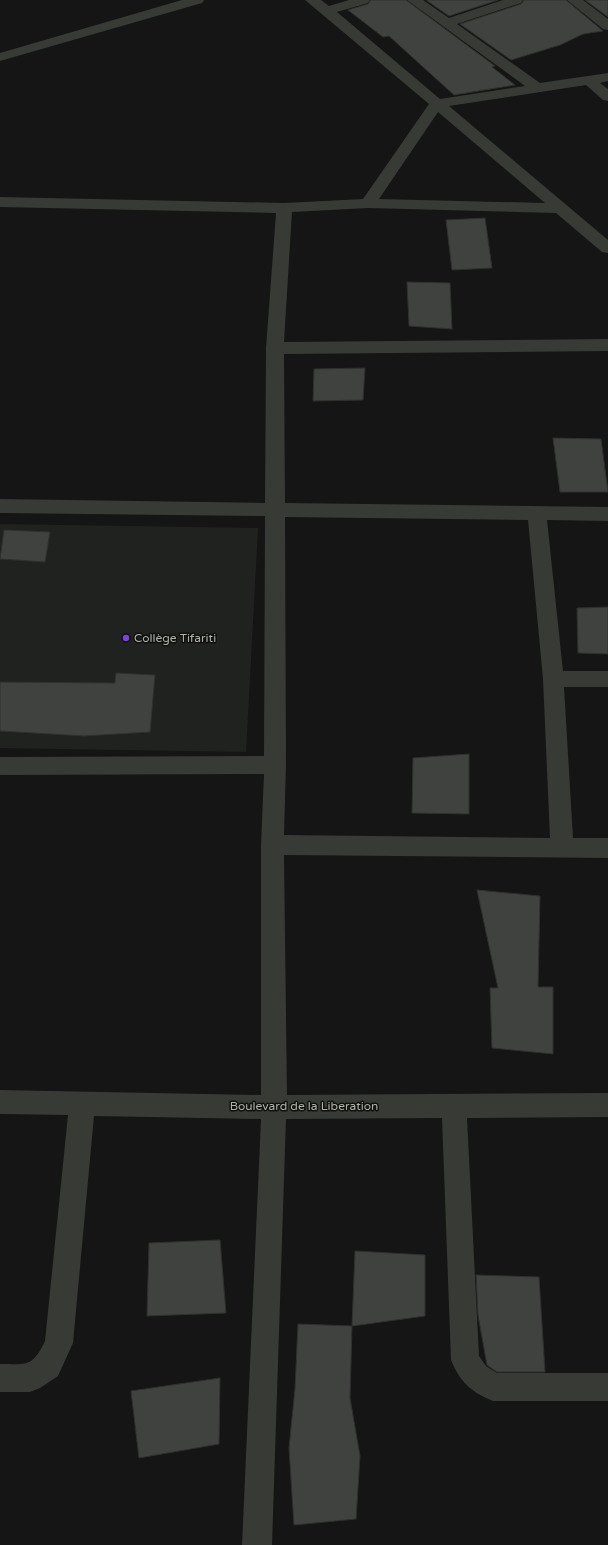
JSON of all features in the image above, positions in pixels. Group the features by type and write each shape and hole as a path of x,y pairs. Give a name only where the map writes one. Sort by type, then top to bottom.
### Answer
{"street":[{"path":"0,57 197,0"},
{"path":"312,0 327,11 608,248"},
{"path":"327,11 363,0"},
{"path":"414,0 536,87"},
{"path":"448,23 516,0"},
{"path":"574,0 608,26"},
{"path":"368,203 436,104 608,76"},
{"path":"589,80 608,97"},
{"path":"0,202 284,208 368,203 560,208"},
{"path":"257,1545 274,1107 272,845 275,765 275,348 284,208"},
{"path":"275,348 608,345"},
{"path":"0,506 608,514"},
{"path":"536,513 553,679 562,848"},
{"path":"553,679 608,679"},
{"path":"0,766 275,765"},
{"path":"272,845 608,848"},
{"name":"Boulevard de la Liberation","path":"0,1102 274,1107 608,1105"},
{"path":"0,1378 30,1378 48,1366 59,1343 82,1103"},
{"path":"454,1106 465,1360 476,1376 493,1387 608,1387"}],"shaded area":[{"name":"Collège Tifariti","path":"0,524 258,528 246,752 0,748"}],"building":[{"path":"371,0 406,0 495,66 492,67 515,85 454,95 389,36 383,37 348,10 368,4"},
{"path":"426,0 498,0 449,16"},
{"path":"524,0 566,0 603,31 583,34 560,45 511,60 460,24 521,4"},
{"path":"585,0 608,0 608,17"},
{"path":"485,218 492,268 452,270 446,220"},
{"path":"407,282 450,283 452,329 409,326"},
{"path":"365,368 363,400 313,401 314,369"},
{"path":"553,438 601,439 608,492 560,492"},
{"path":"4,530 50,532 45,562 0,559"},
{"path":"608,607 608,654 578,653 577,608"},
{"path":"116,673 155,675 150,732 84,736 0,731 0,682 115,683"},
{"path":"469,754 469,814 412,813 413,758"},
{"path":"477,890 540,896 538,987 553,987 553,1054 492,1048 490,988 498,988"},
{"path":"220,1240 226,1313 147,1316 149,1243"},
{"path":"355,1251 425,1255 425,1316 352,1326"},
{"path":"476,1275 539,1277 545,1372 497,1372 487,1365 478,1315"},
{"path":"298,1324 352,1326 350,1398 360,1456 356,1519 294,1525 289,1448 295,1389"},
{"path":"220,1378 219,1444 139,1458 131,1391"}],"place":[{"name":"Collège Tifariti","path":"126,638"}]}
